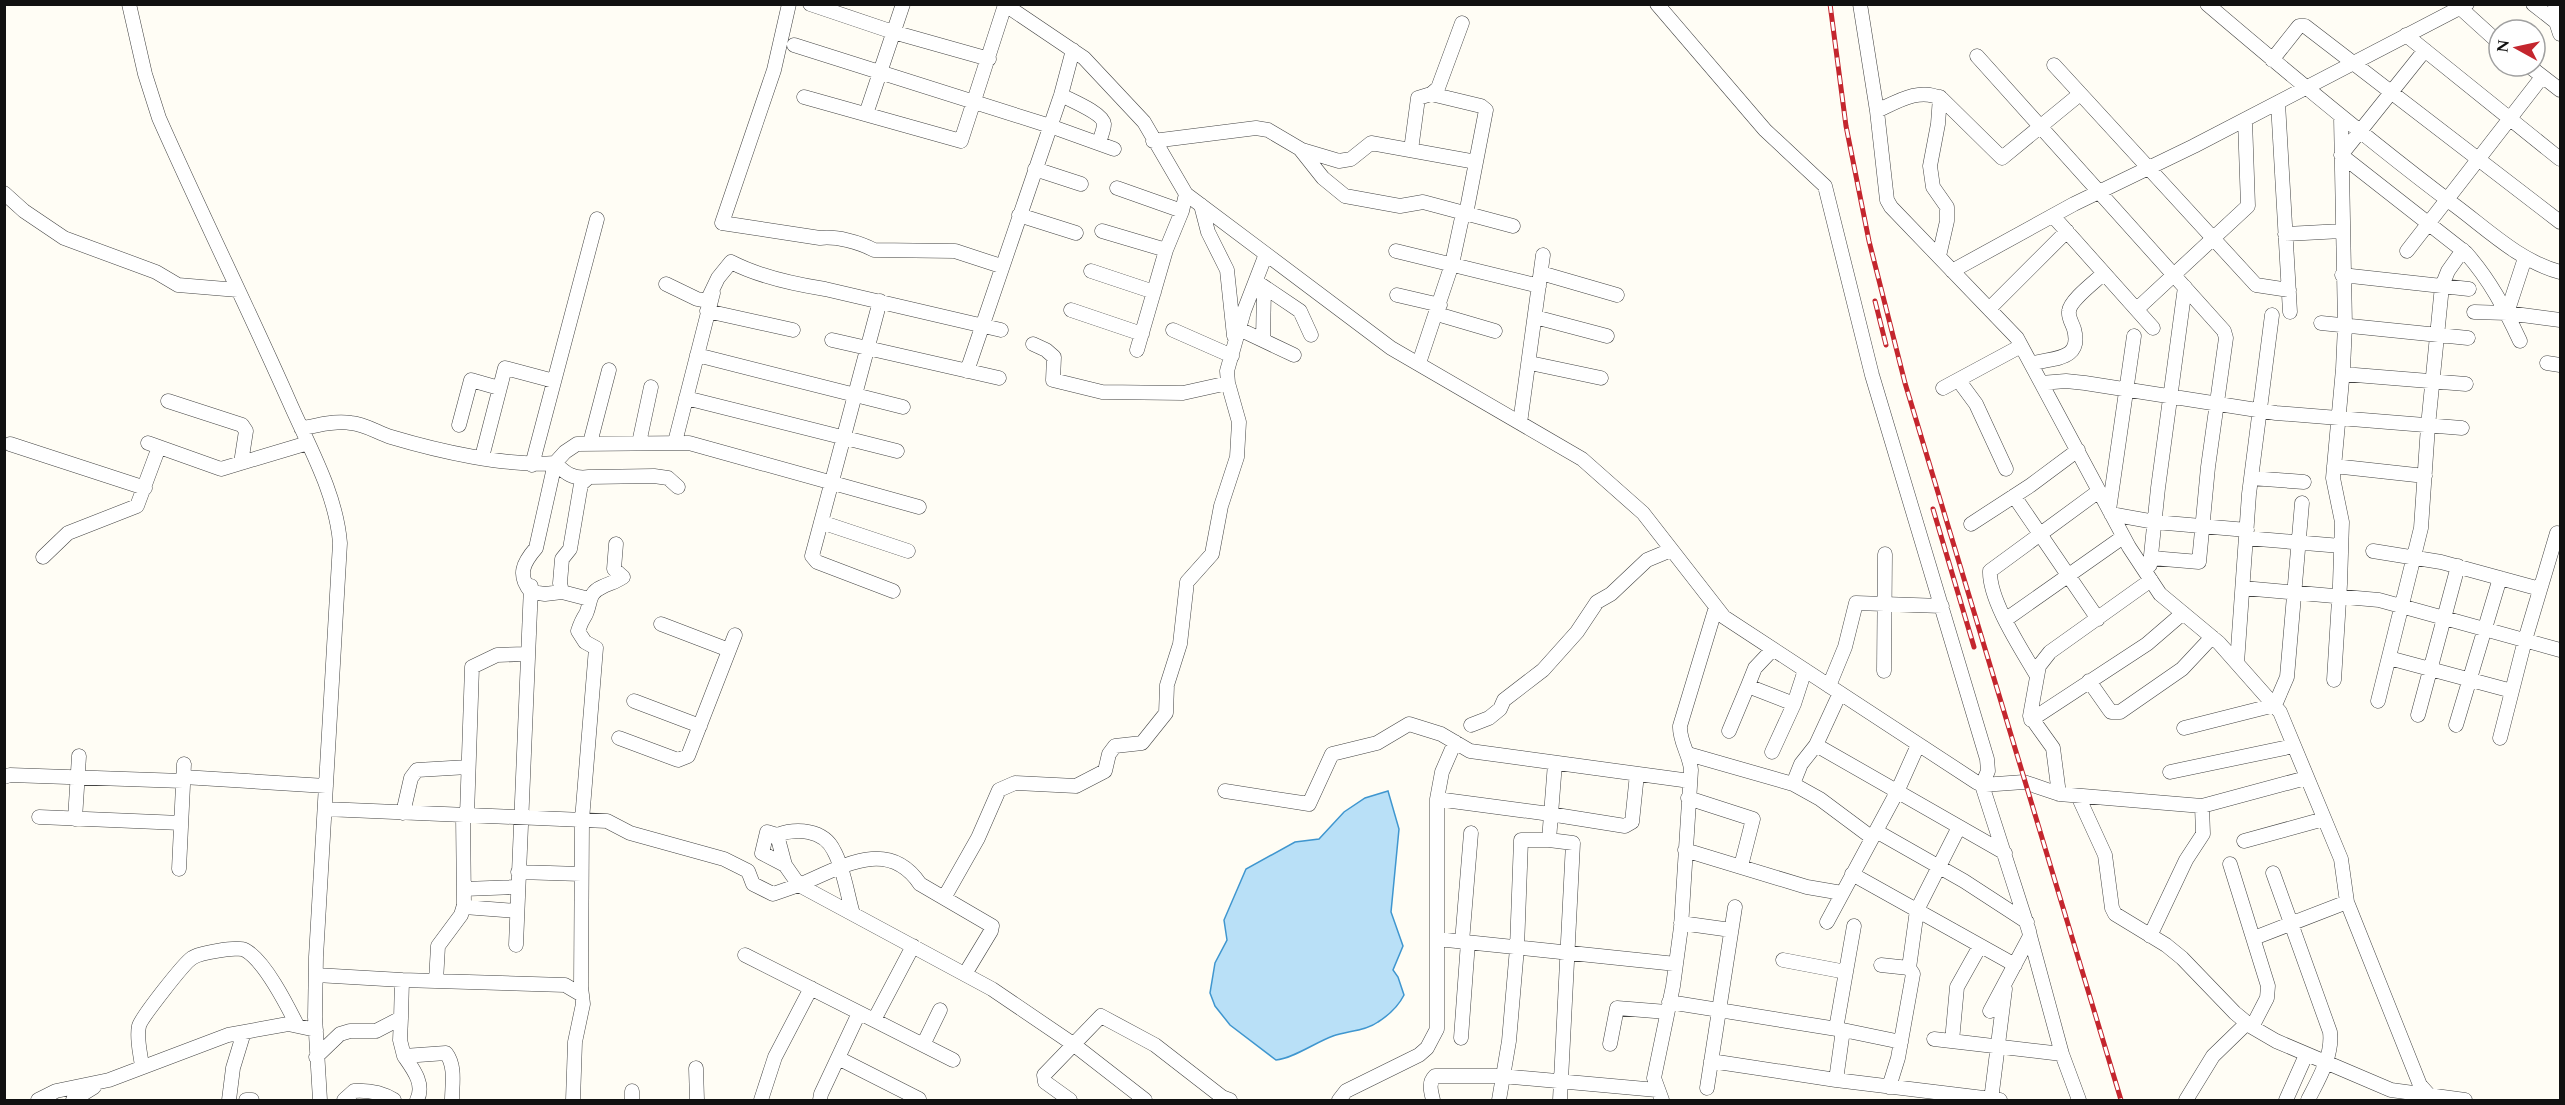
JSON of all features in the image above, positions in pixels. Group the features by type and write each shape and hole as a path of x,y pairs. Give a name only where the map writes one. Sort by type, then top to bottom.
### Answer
{"street":[{"path":"129,4 145,74 159,118 308,443 332,498 338,521 340,543 316,975 316,1057 320,1101"},
{"path":"789,4 774,69 722,223 820,238 832,237 865,245 874,250 955,251 1001,266"},
{"path":"810,4 894,32 988,59"},
{"path":"866,114 903,4"},
{"path":"1657,4 1765,130 1825,186 1872,375 1987,759 1988,771 1982,784 2028,929 2062,1054 2079,1101"},
{"path":"1860,4 1878,111 1887,200 2017,338 2123,537 2160,594 2212,637 2280,712 2341,859 2348,902 2420,1085 2435,1097"},
{"path":"2207,4 2306,89 2446,199 2525,258 2560,272"},
{"path":"2533,4 2558,28"},
{"path":"2555,4 2558,28"},
{"path":"804,97 961,141 965,135 1005,5 1084,58 1144,122 1186,194 1391,348 1582,459 1643,513 1724,617 1918,745 1982,784 2024,782 2059,794 2202,806 2306,778"},
{"path":"1952,271 2053,216 2306,89 2460,6 2487,32"},
{"path":"1431,94 1437,88 1462,23"},
{"path":"2272,60 2299,26 2302,26 2478,161 2560,220"},
{"path":"2406,35 2560,159"},
{"path":"794,45 1050,126 1114,149"},
{"path":"967,370 1060,96 1073,50"},
{"path":"2341,155 2425,50"},
{"path":"1977,57 2224,331 2226,338 2216,403 2199,562 2152,558"},
{"path":"2054,65 2256,285 2289,290"},
{"path":"2407,252 2541,78"},
{"path":"2543,78 2560,90"},
{"path":"1411,150 1417,100 1420,96 1431,94 1481,106 1486,110 1452,264 1419,363"},
{"path":"1878,111 1915,95 1926,94 1940,97 1999,158 2006,157 2080,94"},
{"path":"1060,96 1084,106 1102,119 1104,127 1099,143"},
{"path":"1939,256 1946,232 1947,207 1934,187 1930,166 1938,124 1940,97"},
{"path":"2278,103 2290,312"},
{"path":"2334,680 2342,522 2333,478 2343,374 2345,325 2342,275 2341,117"},
{"path":"2137,309 2249,204 2245,120"},
{"path":"1153,141 1256,128 1268,130 1300,149 1339,161 1351,159 1371,143 1476,162"},
{"path":"1300,149 1323,178 1345,196 1400,206 1423,202 1513,226"},
{"path":"2341,155 2463,250 2483,272 2520,341"},
{"path":"1035,169 1081,184"},
{"path":"1117,188 1182,211"},
{"path":"4,193 24,211 64,238 156,272 178,285 238,290"},
{"path":"1137,350 1166,250 1182,211 1186,194"},
{"path":"1201,205 1208,232 1227,270 1233,350"},
{"path":"1019,215 1076,233"},
{"path":"2053,216 2153,328"},
{"path":"532,465 597,219"},
{"path":"1102,231 1166,250"},
{"path":"1989,309 2067,231"},
{"path":"2285,234 2342,231"},
{"path":"2378,701 2421,528 2428,426 2442,286 2448,271 2463,250"},
{"path":"1396,251 1452,264 1617,295"},
{"path":"1263,340 1260,285 1266,254"},
{"path":"1520,423 1543,255"},
{"path":"2507,313 2525,258"},
{"path":"666,284 706,301 718,278 731,262 751,273 1001,330"},
{"path":"1091,271 1154,292"},
{"path":"2031,364 2062,359 2068,355 2075,336 2068,315 2071,304 2104,273"},
{"path":"2342,275 2469,289"},
{"path":"675,442 707,311 718,278"},
{"path":"944,898 974,846 999,790 1015,783 1076,786 1083,784 1105,771 1109,754 1115,746 1142,743 1164,717 1167,685 1180,644 1187,582 1212,554 1221,506 1237,457 1239,422 1227,371 1239,329 1260,285"},
{"path":"1260,285 1300,311 1311,335"},
{"path":"2059,794 2053,748 2031,720 2030,711 2039,666 2050,652 2098,619 2148,576 2185,287"},
{"path":"1396,295 1495,331"},
{"path":"880,302 812,552 813,559 893,591"},
{"path":"1071,310 1142,334"},
{"path":"707,311 793,330"},
{"path":"2474,312 2507,313 2560,321"},
{"path":"2237,663 2251,478 2272,315"},
{"path":"1535,317 1607,336"},
{"path":"2321,323 2468,338"},
{"path":"1239,329 1293,355"},
{"path":"1173,330 1233,350"},
{"path":"2110,512 2134,336"},
{"path":"832,340 999,378"},
{"path":"1033,344 1054,357 1053,380 1092,391 1178,394 1228,383"},
{"path":"1943,387 1959,381 2021,346"},
{"path":"697,355 903,407"},
{"path":"1530,363 1601,378"},
{"path":"482,457 505,368 555,381"},
{"path":"590,443 609,370"},
{"path":"2343,374 2466,384"},
{"path":"459,425 471,380 500,388"},
{"path":"1959,381 1976,404 2006,470"},
{"path":"2041,383 2066,381 2260,410 2338,419 2463,428"},
{"path":"639,443 651,387"},
{"path":"686,398 897,452"},
{"path":"168,400 242,425 246,432 241,464"},
{"path":"301,428 335,422 353,423 411,442 501,462 532,465 555,463 566,474 578,478 654,476 668,478 678,487"},
{"path":"589,598 562,592 545,594 523,583 522,570 536,548 555,463 577,444 675,442 695,444 919,507"},
{"path":"43,557 68,533 137,506 145,488 153,445 221,469 308,443"},
{"path":"10,444 145,488"},
{"path":"1971,524 2078,450"},
{"path":"2334,466 2425,476"},
{"path":"562,592 560,583 562,559 570,549 581,484 589,477"},
{"path":"2251,478 2304,482"},
{"path":"2037,676 2005,620 1990,580 1990,571 2099,491"},
{"path":"2014,496 2098,619"},
{"path":"2275,705 2287,676 2302,503"},
{"path":"2110,512 2155,522 2202,527 2299,543 2341,546"},
{"path":"821,522 908,551"},
{"path":"2500,738 2525,640 2557,533"},
{"path":"2005,620 2123,537"},
{"path":"573,1101 575,1041 583,1004 582,820 596,648 585,642 578,631 587,613 589,598 599,588 623,577 614,569 616,544"},
{"path":"1471,725 1490,718 1500,709 1504,700 1543,670 1577,632 1597,602 1611,594 1647,560 1671,550"},
{"path":"2373,551 2458,566 2540,589"},
{"path":"1884,671 1885,554"},
{"path":"2418,715 2458,566"},
{"path":"2456,726 2500,578"},
{"path":"2242,588 2360,597 2444,617 2560,650"},
{"path":"516,945 519,818 531,589"},
{"path":"1793,784 1801,764 1816,745 1834,690 1856,603 1942,606"},
{"path":"1433,1101 1430,1086 1435,1076 1502,1076 1660,1095 1654,1078 1676,964 1681,923 1690,781 1688,754 1679,732 1716,607"},
{"path":"2031,720 2146,644 2183,613"},
{"path":"661,624 729,650"},
{"path":"619,738 682,760 688,756 735,635"},
{"path":"2089,681 2108,708 2114,713 2120,712 2182,669 2212,637"},
{"path":"1729,731 1755,668 1773,649"},
{"path":"436,981 438,946 461,915 464,907 465,815 472,667 497,655 526,654"},
{"path":"2389,658 2512,691"},
{"path":"1772,753 1794,704 1805,670"},
{"path":"1747,688 1754,688 1794,704"},
{"path":"634,701 700,726"},
{"path":"2184,728 2275,705"},
{"path":"1226,791 1309,804 1332,754 1377,743 1409,724 1441,734 1465,750 1690,781"},
{"path":"1337,1100 1346,1090 1419,1054 1433,1039 1437,1029 1439,1016 1437,799 1442,772 1455,742"},
{"path":"1816,745 2005,853"},
{"path":"1827,922 1897,792 1918,745"},
{"path":"2170,772 2294,746"},
{"path":"1688,754 1793,784 1874,834 1940,867 2028,929"},
{"path":"75,819 79,756"},
{"path":"1549,840 1555,763"},
{"path":"403,813 411,778 417,770 468,767"},
{"path":"4,777 10,775 78,777 183,774 326,786"},
{"path":"179,870 183,774"},
{"path":"1437,799 1629,826 1637,774"},
{"path":"2078,796 2105,855 2112,908 2115,914 2182,958 2249,1025 2325,1064 2391,1090 2465,1101"},
{"path":"1688,798 1753,819 1741,866"},
{"path":"2150,936 2186,860 2203,834 2202,806"},
{"path":"325,809 607,821 630,832 724,859 748,871 753,884 773,894 865,858 894,861 914,875 920,884 992,926 964,974"},
{"path":"39,818 181,823"},
{"path":"2244,841 2324,819"},
{"path":"1890,1087 1913,978 1909,968 1917,910 1959,827"},
{"path":"853,914 834,849 821,838 806,831 791,829 777,835 767,832 762,853 785,865 799,885 992,989 1073,1044 1145,1101"},
{"path":"1461,1038 1471,832"},
{"path":"1499,1101 1509,1041 1517,948 1521,840 1573,843 1560,1101"},
{"path":"1685,850 1806,887 1842,892"},
{"path":"2186,1101 2213,1056 2249,1025 2268,993 2254,938 2230,864"},
{"path":"518,872 581,874"},
{"path":"2273,873 2330,1032 2330,1044 2325,1064 2308,1101"},
{"path":"1852,874 2015,965"},
{"path":"464,889 517,887"},
{"path":"2254,938 2348,902"},
{"path":"464,907 517,911"},
{"path":"1707,1088 1735,907"},
{"path":"1681,923 1731,930"},
{"path":"1836,1080 1846,972 1854,926"},
{"path":"1990,1011 2015,965 2028,929"},
{"path":"1437,939 1676,964"},
{"path":"874,1020 913,946"},
{"path":"1952,1041 1957,987 1980,946"},
{"path":"142,1067 139,1033 142,1020 187,963 199,954 236,948 246,950 276,985 297,1025"},
{"path":"745,955 953,1060"},
{"path":"1783,960 1846,972"},
{"path":"1881,964 1909,968"},
{"path":"316,975 565,985 582,994"},
{"path":"402,980 400,1040 404,1056 418,1076 420,1097 417,1101"},
{"path":"1711,1061 1890,1087 1932,1096 1994,1100 1997,1046 2006,982"},
{"path":"761,1101 775,1057 811,988"},
{"path":"1610,1044 1617,1008 1668,1007 1718,1009 1901,1042"},
{"path":"923,1045 940,1010"},
{"path":"820,1101 821,1094 859,1013"},
{"path":"1070,1101 1043,1079 1044,1075 1098,1017 1105,1016 1155,1045 1230,1101"},
{"path":"316,1057 340,1034 350,1031 376,1030 401,1018"},
{"path":"73,1101 102,1083 223,1037 283,1024 316,1030"},
{"path":"229,1101 233,1068 244,1032"},
{"path":"1934,1039 2062,1054"},
{"path":"404,1056 446,1053 452,1066 452,1101"},
{"path":"2286,1101 2306,1055"},
{"path":"838,1058 920,1099"},
{"path":"696,1068 697,1101"},
{"path":"38,1101 56,1091 102,1083"},
{"path":"344,1101 354,1091 368,1090 381,1093 394,1101"},
{"path":"246,1100 252,1101"}],"water":[{"path":"1388,791 1399,829 1391,912 1403,946 1393,970 1404,995 1386,1017 1373,1025 1333,1036 1289,1057 1276,1060 1230,1025 1215,1006 1210,993 1215,963 1227,940 1224,920 1246,869 1295,842 1319,839 1344,812 1365,798"}],"railway":[{"path":"1830,4 1846,126 1869,241 1905,383 2121,1100"},
{"path":"1875,301 1886,345"},
{"path":"1933,509 1974,647"}]}
